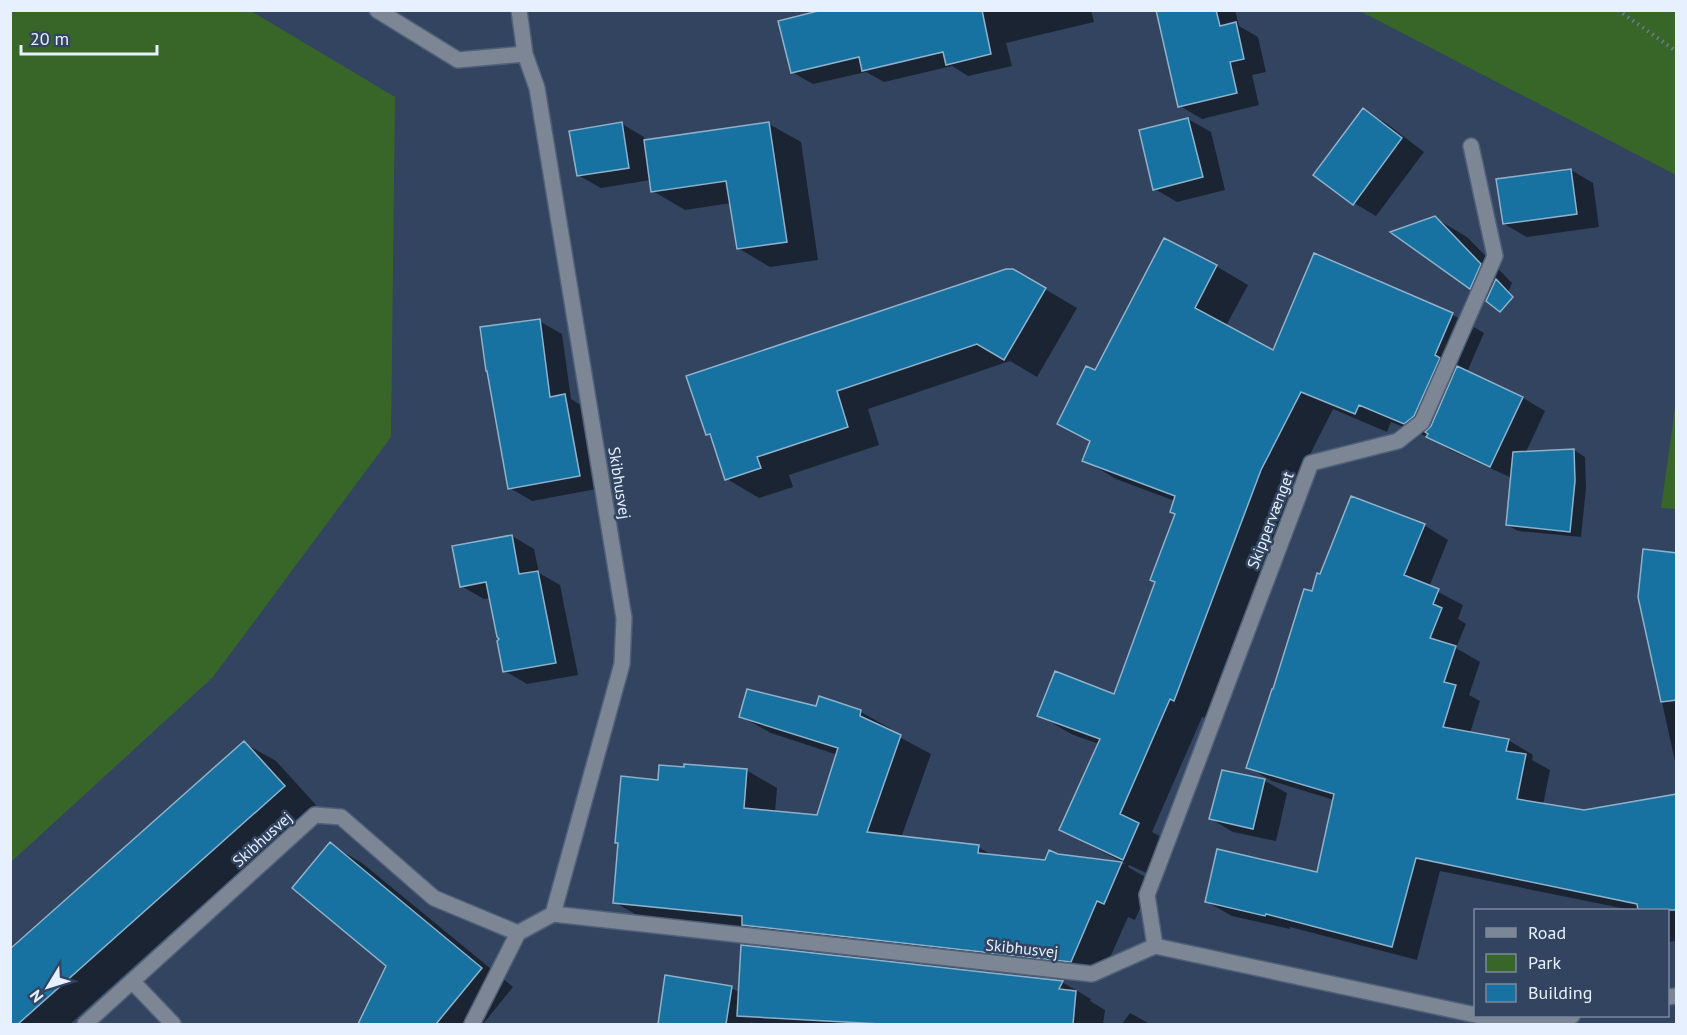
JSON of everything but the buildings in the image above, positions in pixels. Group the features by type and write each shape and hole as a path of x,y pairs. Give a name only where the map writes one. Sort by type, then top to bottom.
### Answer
{"street":[{"path":"377,10 458,60 525,54"},
{"name":"Skibhusvej","path":"519,10 525,54 537,88 624,618 622,664 553,914 1092,974 1155,946"},
{"name":"Skippervænget","path":"1155,946 1147,894 1311,463 1398,441 1422,422 1495,256 1471,146"},
{"name":"Skibhusvej","path":"85,1024 315,815 341,817 434,898 518,933"},
{"path":"472,1024 518,933 553,914"},
{"path":"1155,946 1474,1014"},
{"path":"132,981 173,1024"},
{"path":"1486,1017 1511,1023 1566,1017"}],"path":[{"path":"1618,10 1677,51"}],"green space":[{"path":"11,10 251,11 395,97 391,437 213,677 11,862"},
{"path":"1360,11 1676,11 1676,175"},
{"path":"1676,401 1676,509 1661,508"}]}
